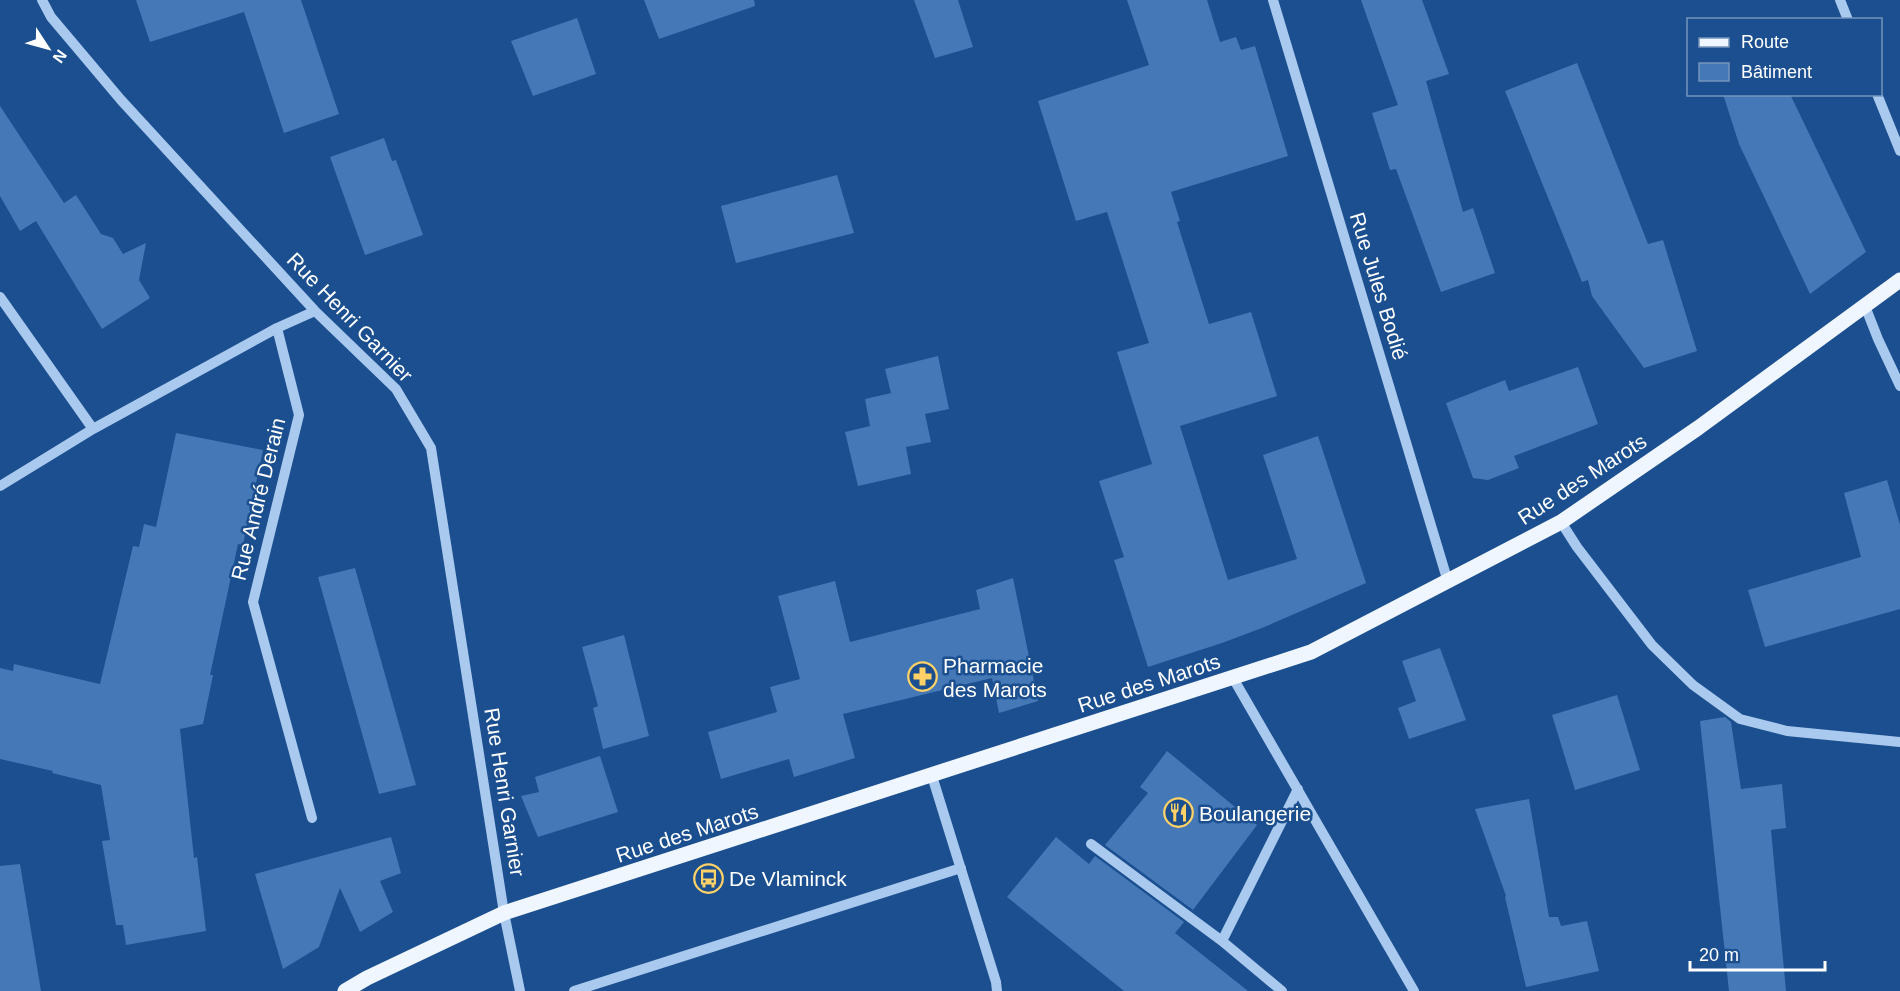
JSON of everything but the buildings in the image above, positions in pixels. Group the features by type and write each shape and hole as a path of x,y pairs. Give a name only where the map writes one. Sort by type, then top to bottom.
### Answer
{"main road":[{"name":"Rue des Marots","path":"345,991 367,978 504,913 1311,652 1561,522 1698,428 1900,280"}],"street":[{"name":"Rue Henri Garnier","path":"42,0 51,16 121,100 315,310 396,389 431,448 504,913 520,991"},
{"name":"Rue Jules Bodié","path":"1273,0 1448,582"},
{"path":"1840,0 1847,18"},
{"path":"1879,96 1900,151"},
{"path":"0,297 93,429"},
{"path":"1865,306 1900,386"},
{"path":"0,486 93,429 277,328 315,310"},
{"name":"Rue André Derain","path":"277,328 299,415 253,602 312,818"},
{"path":"1561,522 1577,547 1652,645 1693,685 1740,719 1787,731 1900,742"},
{"path":"1233,678 1414,991"},
{"path":"932,776 997,991"},
{"path":"1222,941 1298,789"},
{"path":"1091,844 1222,941 1282,991"},
{"path":"574,991 961,868"}],"place":[{"name":"Pharmacie des Marots","path":"922,677"},
{"name":"Boulangerie","path":"1178,813"},
{"name":"De Vlaminck","path":"708,878"}]}
